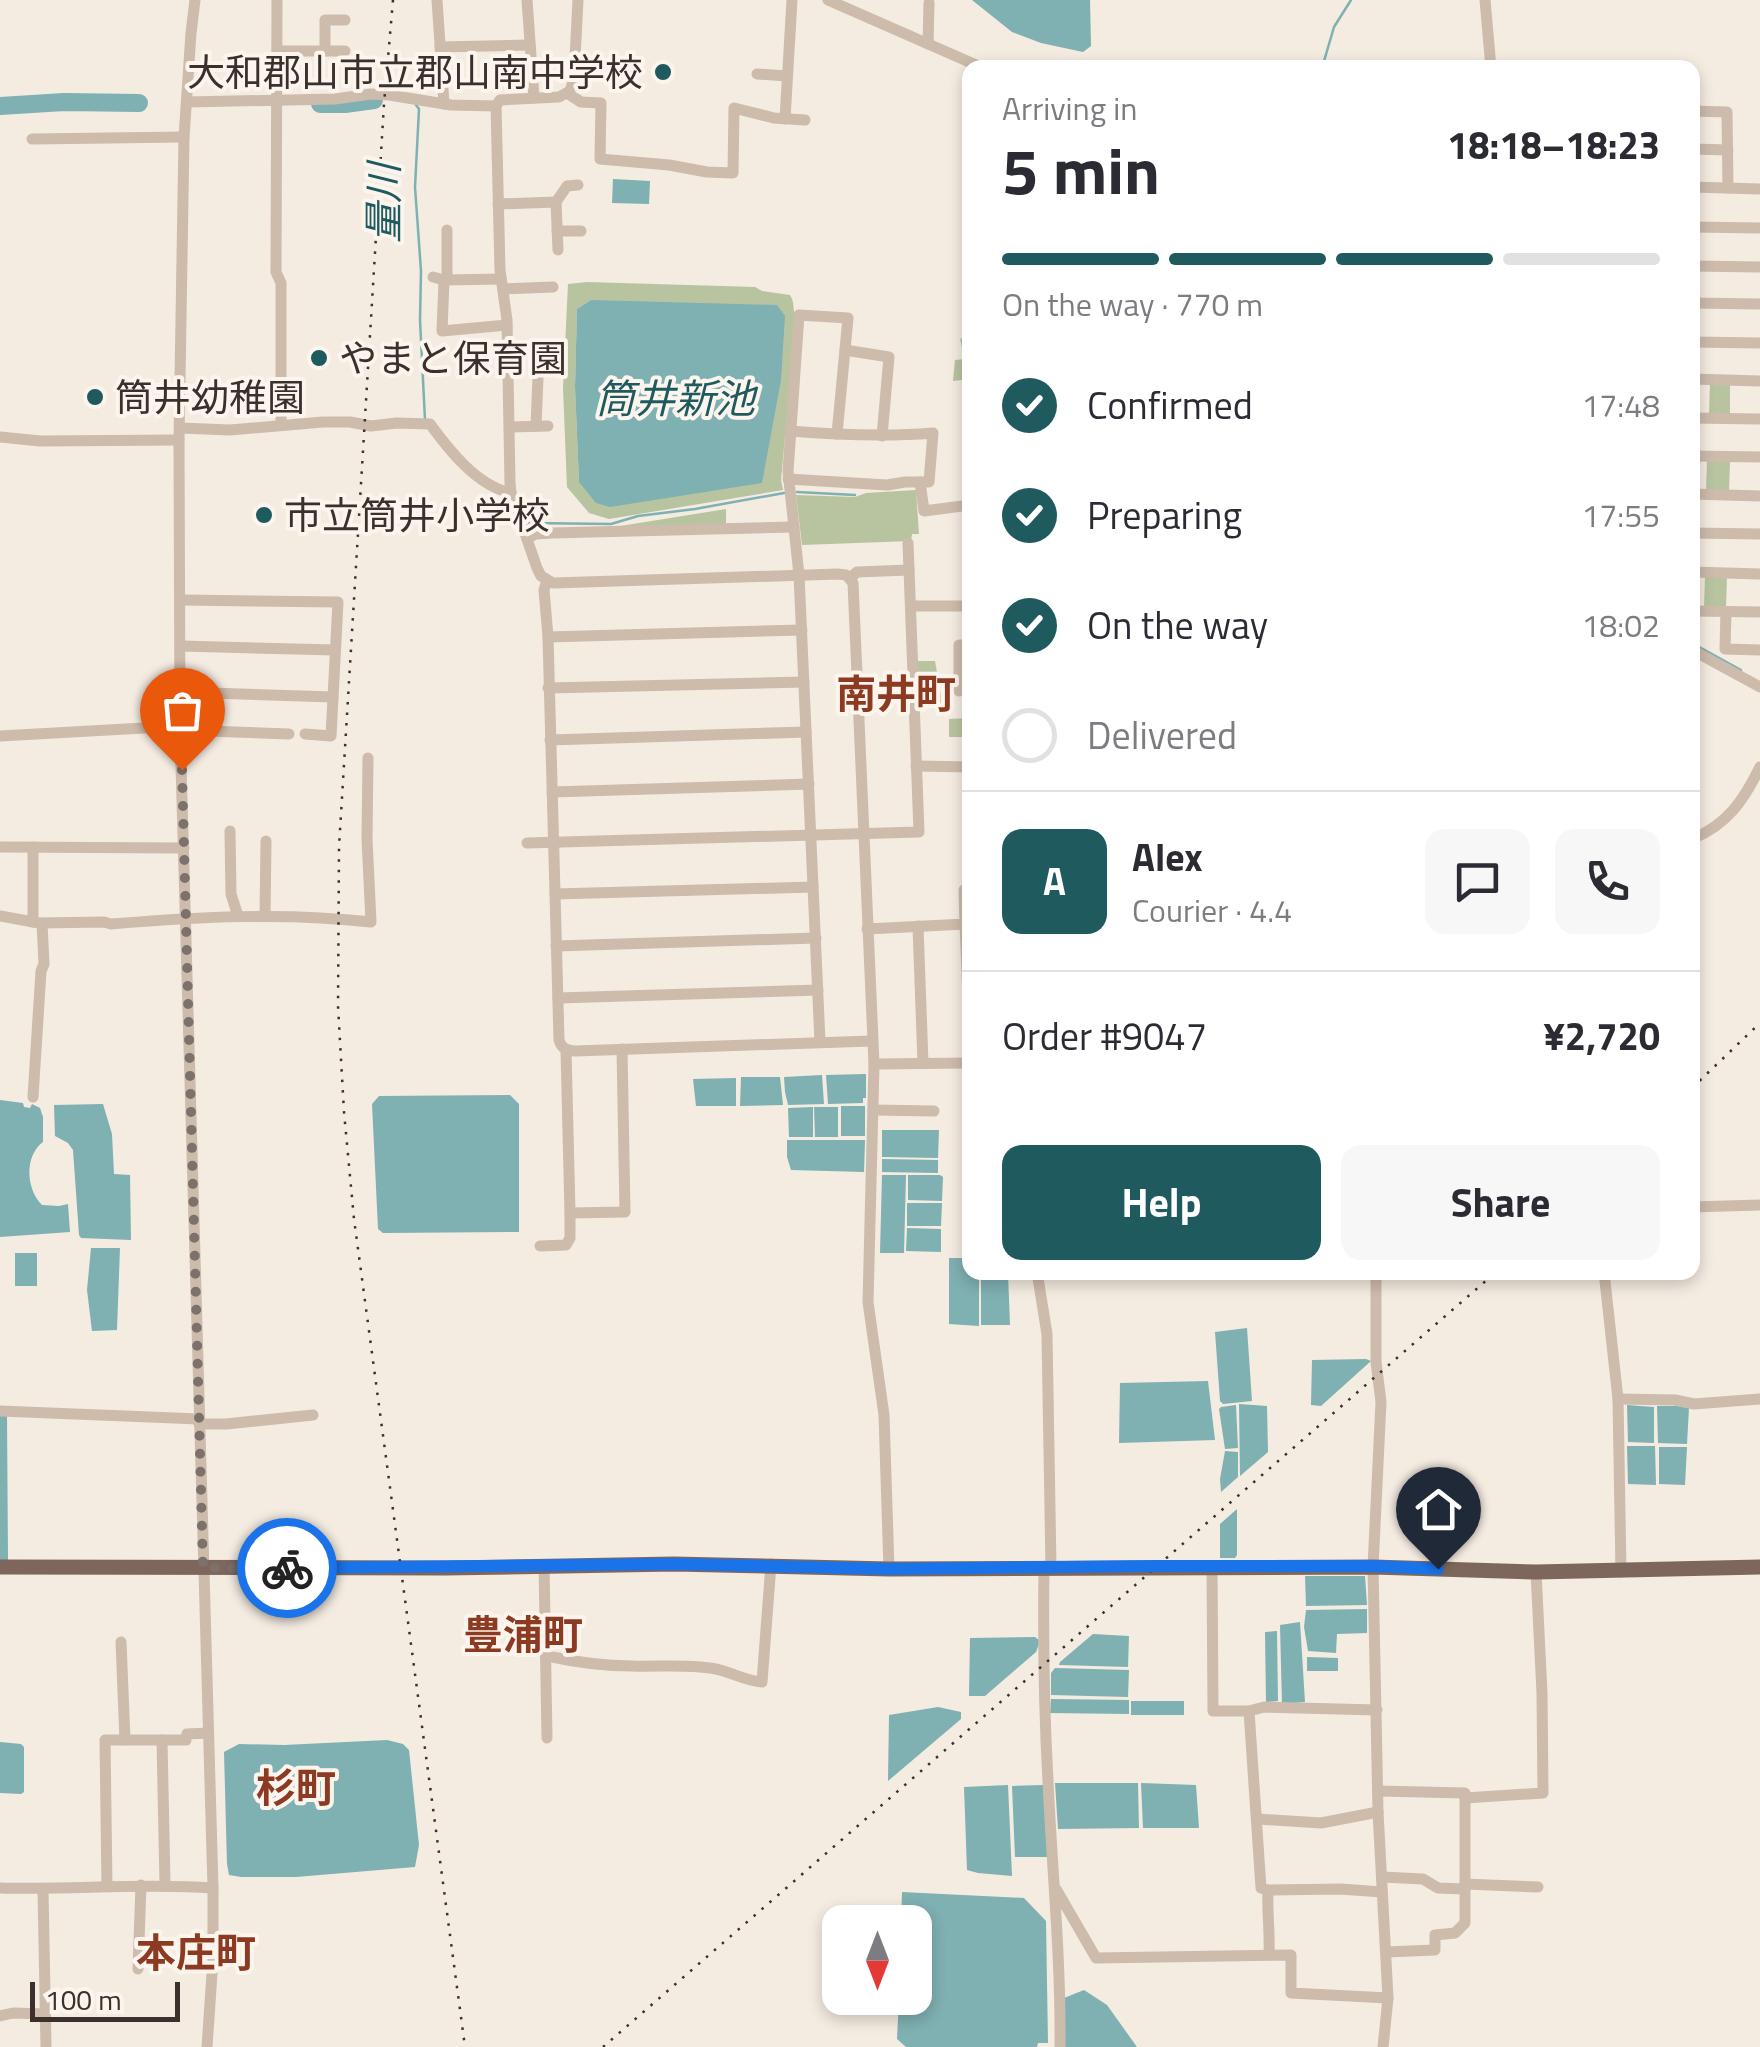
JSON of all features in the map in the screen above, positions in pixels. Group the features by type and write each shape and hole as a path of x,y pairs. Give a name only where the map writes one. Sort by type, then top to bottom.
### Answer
{"main road":[{"path":"0,1567 771,1564 889,1569 1373,1566 1621,1572 1760,1567"}],"street":[{"path":"195,0 184,138 180,728 213,1888 208,2047"},
{"path":"278,0 276,272 281,283 281,424"},
{"path":"437,0 444,104"},
{"path":"527,0 534,98"},
{"path":"578,0 572,87 559,96 500,100 496,106 511,492 537,568 546,580 560,583 838,574 850,578"},
{"path":"785,120 792,0"},
{"path":"828,0 964,60"},
{"path":"1485,0 1490,60"},
{"path":"928,44 929,3"},
{"path":"325,51 324,20 345,20"},
{"path":"440,47 530,45"},
{"path":"278,51 345,51"},
{"path":"757,74 787,76"},
{"path":"567,93 581,102 601,103 600,159 668,164 707,172 734,173 734,108 785,120 805,120"},
{"path":"187,102 278,102 381,94 444,104 496,106"},
{"path":"1700,111 1728,112 1728,188"},
{"path":"32,139 184,138"},
{"path":"1700,149 1728,150"},
{"path":"558,250 556,202 568,186 578,186"},
{"path":"1700,188 1760,189"},
{"path":"498,204 556,202"},
{"path":"1700,227 1760,228"},
{"path":"447,230 441,279 442,331 507,325"},
{"path":"557,231 581,231"},
{"path":"1700,266 1760,267"},
{"path":"441,279 553,287"},
{"path":"1700,303 1760,304"},
{"path":"820,1042 800,575 789,488 800,315 848,318 837,434"},
{"path":"1700,342 1760,343"},
{"path":"845,350 890,356 882,436"},
{"path":"510,427 542,426 538,377"},
{"path":"1700,379 1760,380"},
{"path":"1700,418 1760,419"},
{"path":"0,437 40,442 323,422 371,426 430,424 457,458 503,491 511,492"},
{"path":"789,488 929,482 933,433 882,436 790,431"},
{"path":"1700,456 1760,457"},
{"path":"920,482 924,511 962,506"},
{"path":"1700,494 1760,496"},
{"path":"527,538 552,533 794,526"},
{"path":"1700,533 1760,534"},
{"path":"526,844 919,832 908,543"},
{"path":"850,578 857,572 909,570"},
{"path":"1700,572 1760,574"},
{"path":"850,578 854,591 874,1064 868,1302 884,1416 889,1569"},
{"path":"546,580 561,1046 566,1050 872,1041"},
{"path":"181,600 338,602 331,736 305,734"},
{"path":"911,606 962,606"},
{"path":"1700,611 1760,612"},
{"path":"1726,612 1725,649 1760,650"},
{"path":"548,637 802,630"},
{"path":"959,692 962,645"},
{"path":"181,646 335,650"},
{"path":"1700,654 1760,687"},
{"path":"548,688 804,682"},
{"path":"180,692 333,697"},
{"path":"0,736 180,728 289,734"},
{"path":"550,740 806,732"},
{"path":"0,916 38,922 112,924 238,916 371,922 368,758"},
{"path":"916,766 962,767"},
{"path":"1700,836 1736,810 1760,767"},
{"path":"552,792 808,784"},
{"path":"230,831 231,894 238,916"},
{"path":"265,916 266,842"},
{"path":"0,847 184,848"},
{"path":"33,847 44,964 34,1097"},
{"path":"555,894 813,887"},
{"path":"867,928 962,924"},
{"path":"918,926 923,1063"},
{"path":"556,946 816,938"},
{"path":"558,998 818,990"},
{"path":"570,1213 625,1212 622,1049"},
{"path":"540,1246 566,1245 570,1238 566,1050"},
{"path":"874,1064 962,1064"},
{"path":"873,1110 934,1111"},
{"path":"1700,1207 1760,1205"},
{"path":"1038,1280 1048,1348 1048,1568 1043,1652 1060,2047"},
{"path":"1376,1280 1376,1362 1381,1402 1373,1566 1378,1812 1388,1998 1383,2047"},
{"path":"1605,1280 1618,1399 1621,1572"},
{"path":"1618,1399 1694,1404 1760,1399"},
{"path":"0,1410 226,1424 313,1415"},
{"path":"547,1656 629,1666 713,1668 762,1682 771,1564"},
{"path":"544,1565 548,1738"},
{"path":"1212,1567 1213,1711 1249,1712 1264,1707 1376,1710"},
{"path":"1465,1798 1543,1793 1536,1572"},
{"path":"121,1642 125,1740"},
{"path":"1249,1712 1261,1888 1382,1892"},
{"path":"107,1886 105,1740 186,1740 187,1734 208,1733"},
{"path":"162,1740 165,1884"},
{"path":"1378,1791 1465,1794 1465,1923 1456,1933 1435,1935 1435,1950 1386,1952"},
{"path":"1258,1819 1321,1823 1378,1812"},
{"path":"1382,1877 1423,1878 1438,1888 1538,1887"},
{"path":"0,1888 43,1890 165,1884 213,1888"},
{"path":"138,1969 142,1885"},
{"path":"1055,1889 1096,1958 1291,1955 1291,1992 1388,1998"},
{"path":"43,1890 46,2047"},
{"path":"1268,1890 1269,1955"},
{"path":"0,2016 45,2014"}],"green space":[{"name":"筒井新池","path":"568,284 755,287 790,295 796,317 783,490 609,519 589,513 567,487 563,388","holes":["591,300 579,482 577,309"]},
{"path":"962,359 962,380 953,381 955,360"},
{"path":"1710,384 1730,384 1730,415 1709,415"},
{"path":"1707,460 1730,461 1729,491 1706,490"},
{"path":"916,490 919,534 912,534 911,541 802,545 796,495 855,497"},
{"path":"726,509 726,525 602,529"},
{"path":"1705,576 1727,576 1726,607 1704,607"},
{"path":"916,661 935,661 943,707 918,706"},
{"path":"962,718 962,737 949,737 949,719"}],"water":[{"path":"972,0 1090,0 1091,46 1083,52 1012,32"},
{"path":"613,179 650,181 649,204 612,203"},
{"name":"筒井新池","path":"591,300 777,305 785,316 781,380 762,483 610,507 596,503 579,482 575,387 577,309"},
{"path":"866,1074 863,1103 828,1104 826,1075"},
{"path":"822,1075 824,1104 788,1105 784,1077"},
{"path":"741,1077 780,1077 783,1105 740,1106"},
{"path":"736,1078 736,1106 696,1106 693,1079"},
{"path":"510,1095 519,1104 519,1232 383,1233 378,1229 372,1104 379,1096"},
{"path":"0,1100 40,1108 43,1142 30,1164 30,1182 42,1205 68,1204 70,1232 0,1237"},
{"path":"103,1104 112,1134 114,1174 130,1175 131,1240 81,1238 73,1150 55,1136 54,1105"},
{"path":"841,1106 865,1106 865,1136 841,1136"},
{"path":"813,1107 813,1137 789,1137 788,1108"},
{"path":"814,1107 838,1107 838,1137 815,1137"},
{"path":"882,1130 939,1130 938,1158 882,1157"},
{"path":"787,1140 865,1140 864,1172 791,1170"},
{"path":"882,1159 938,1160 938,1173 882,1172"},
{"path":"882,1175 906,1175 904,1253 880,1253"},
{"path":"908,1175 943,1177 942,1201 908,1200"},
{"path":"907,1203 942,1203 941,1226 907,1226"},
{"path":"907,1228 941,1229 941,1252 906,1251"},
{"path":"91,1248 120,1248 117,1330 92,1331 87,1290"},
{"path":"15,1253 37,1253 37,1286 15,1286"},
{"path":"949,1258 962,1258 962,1280 979,1280 979,1326 949,1324"},
{"path":"981,1280 1008,1280 1010,1325 981,1325"},
{"path":"1247,1328 1252,1401 1223,1404 1215,1332"},
{"path":"1312,1360 1371,1361 1321,1406 1311,1405"},
{"path":"1208,1381 1215,1440 1119,1443 1120,1383"},
{"path":"1239,1404 1267,1406 1268,1452 1240,1476"},
{"path":"1236,1405 1238,1448 1225,1449 1219,1409"},
{"path":"1627,1405 1654,1407 1654,1443 1628,1442"},
{"path":"1657,1406 1689,1408 1687,1444 1658,1443"},
{"path":"0,1416 7,1416 8,1560 0,1560"},
{"path":"1627,1446 1655,1446 1656,1485 1628,1484"},
{"path":"1659,1447 1687,1447 1685,1485 1659,1484"},
{"path":"1225,1451 1238,1452 1238,1477 1221,1492 1220,1479"},
{"path":"1237,1509 1237,1555 1220,1558 1220,1524"},
{"path":"1305,1576 1365,1576 1367,1605 1306,1606"},
{"path":"1367,1609 1367,1633 1337,1634 1336,1653 1308,1651 1306,1610"},
{"path":"1300,1622 1305,1702 1282,1704 1280,1625"},
{"path":"1277,1631 1278,1701 1266,1702 1265,1632"},
{"path":"1093,1634 1129,1636 1128,1667 1059,1665"},
{"path":"1035,1637 1040,1641 1036,1652 985,1696 969,1696 970,1638"},
{"path":"1307,1657 1338,1658 1338,1671 1307,1671"},
{"path":"1055,1668 1129,1670 1128,1697 1051,1695 1051,1673"},
{"path":"1051,1699 1129,1700 1129,1714 1050,1713"},
{"path":"1131,1701 1184,1701 1184,1715 1131,1715"},
{"path":"938,1707 961,1712 961,1719 888,1781 889,1715"},
{"path":"387,1740 409,1750 419,1845 415,1867 296,1877 229,1875 224,1752 239,1744"},
{"path":"0,1742 24,1747 21,1794 0,1793"},
{"path":"1055,1783 1138,1783 1139,1828 1058,1829"},
{"path":"1141,1783 1196,1785 1199,1828 1143,1828"},
{"path":"1008,1785 1012,1876 967,1870 964,1787"},
{"path":"1043,1785 1048,1857 1015,1857 1012,1786"},
{"path":"902,1892 1024,1898 1046,1921 1048,2043 1038,2043 1037,2047 906,2047 897,2039 898,2015 932,2015 932,1905 902,1905"},
{"path":"1084,1990 1107,2005 1137,2047 1063,2047 1064,1998"}],"waterway":[{"path":"1324,60 1334,27 1351,0"},
{"name":"量川","path":"320,104 374,100"},
{"name":"量川","path":"0,106 139,103"},
{"name":"量川","path":"416,105 419,109 415,187 425,420"},
{"name":"量川","path":"797,492 855,495"},
{"name":"量川","path":"529,523 611,524 638,516 784,493"},
{"path":"1700,647 1741,670"}],"railway":[{"path":"393,0 339,847 338,1006 354,1219 465,2047"},
{"path":"1700,1080 1760,1023"},
{"path":"603,2047 1487,1280"}],"way so far":[{"path":"182,770 203,1568 287,1568"}],"place":[{"name":"大和郡山市立郡山南中学校","path":"663,72"},
{"name":"やまと保育園","path":"319,358"},
{"name":"筒井幼稚園","path":"95,397"},
{"name":"市立筒井小学校","path":"264,515"}],"district":[{"name":"南井町","path":"896,693"},
{"name":"豊浦町","path":"523,1634"},
{"name":"杉町","path":"296,1787"},
{"name":"本庄町","path":"196,1952"}],"route":[{"path":"287,1568 771,1564 889,1569 1438,1569"}]}
